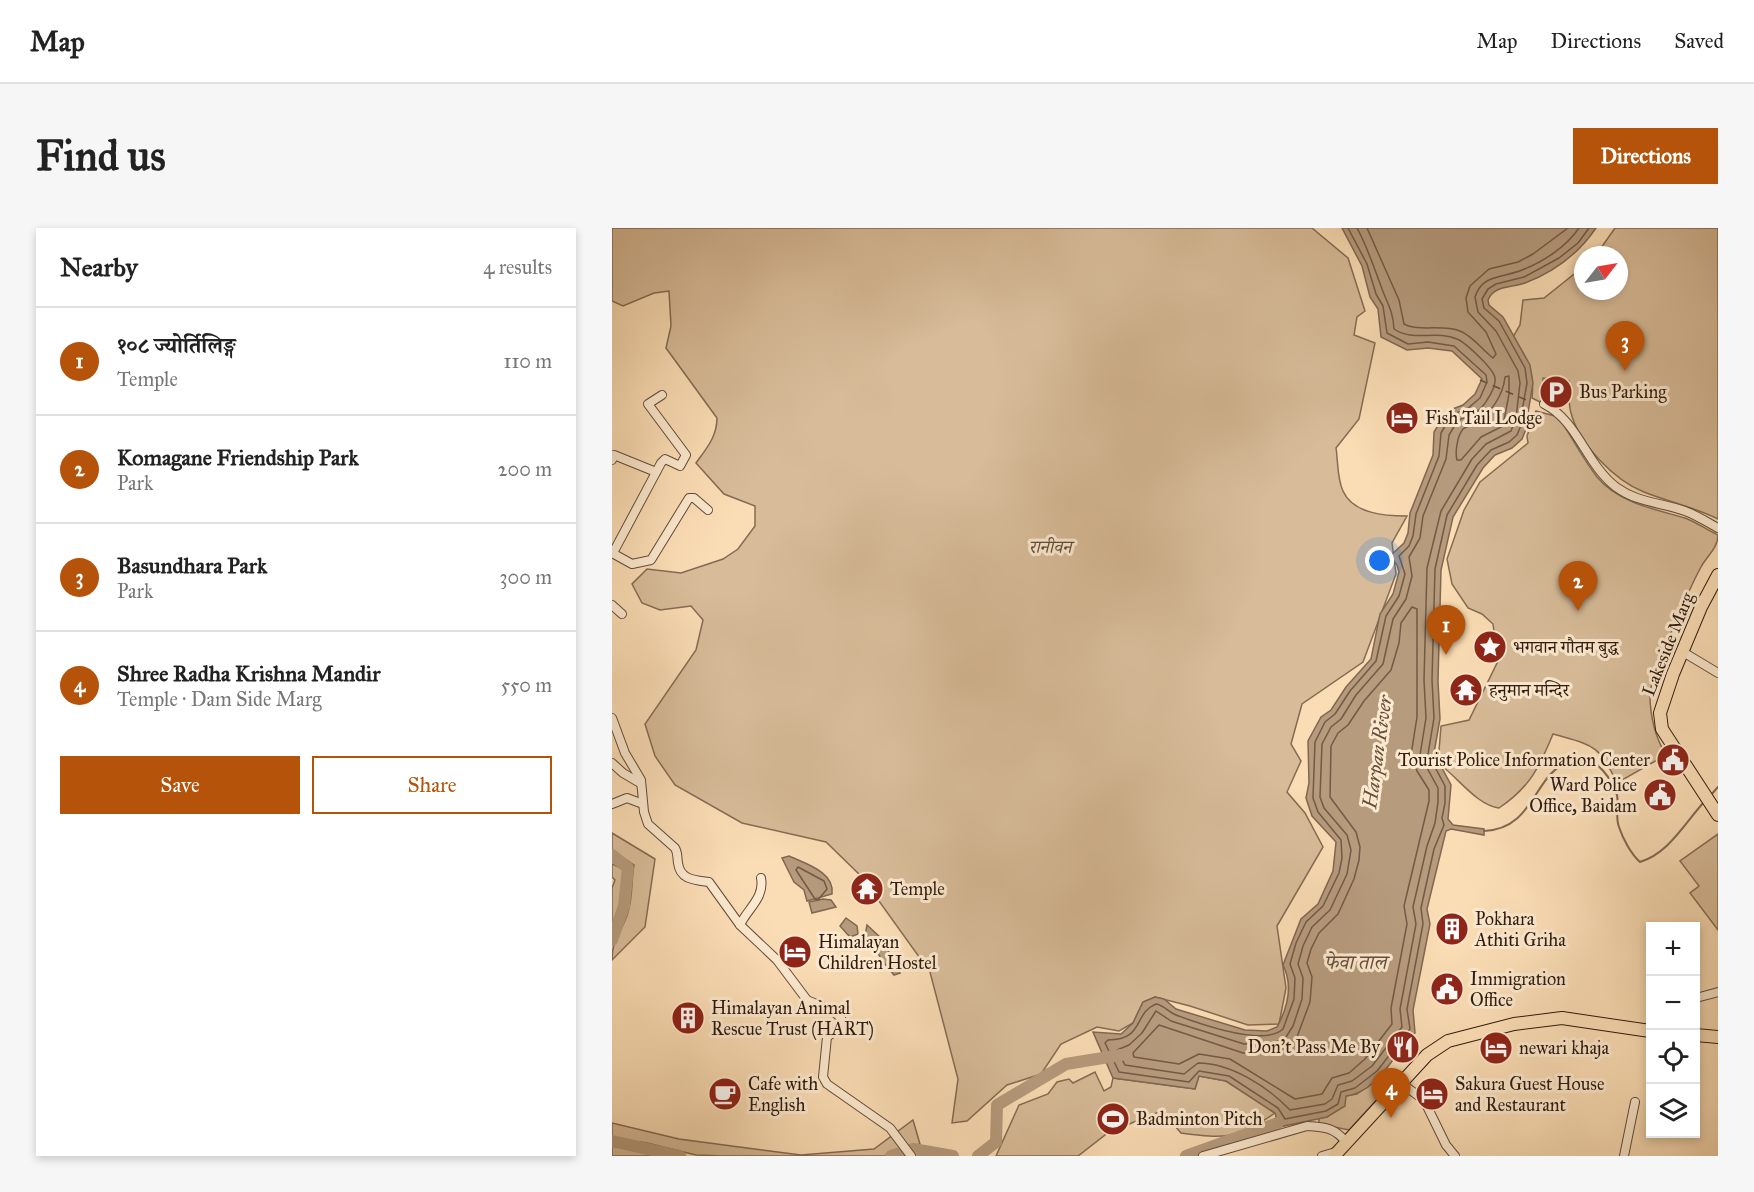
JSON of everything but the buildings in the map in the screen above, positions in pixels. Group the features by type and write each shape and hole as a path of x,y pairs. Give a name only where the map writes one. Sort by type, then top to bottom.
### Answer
{"main road":[{"name":"Lakeside Marg","path":"1715,811 1662,729 1660,718 1701,607 1718,575"},
{"path":"1340,1150 1434,1049 1448,1041 1514,1024 1562,1018 1646,1029"},
{"path":"1700,1035 1718,1037"}],"street":[{"path":"662,395 648,404 686,455 680,466 665,459 612,553 632,564 651,560 689,498 694,498 708,510"},
{"path":"1544,404 1565,418 1588,456 1614,485 1645,503 1685,511 1718,528"},
{"path":"612,460 615,455 656,472"},
{"path":"612,605 622,614"},
{"path":"1683,652 1718,673"},
{"path":"612,718 625,753 640,783 648,824 675,848 678,865 683,875 691,881 709,882 740,925 777,960 807,1000 833,1011 841,1018 843,1026 827,1037 823,1077 827,1084 892,1131 911,1156"},
{"path":"612,763 640,783"},
{"path":"612,804 627,798 643,804"},
{"path":"740,925 758,897 762,886 761,878"},
{"path":"1700,997 1718,992"},
{"path":"1401,1083 1424,1100 1446,1144 1455,1156"},
{"path":"1624,1156 1635,1102"},
{"path":"1203,1156 1307,1126 1324,1126 1338,1131 1340,1150 1322,1156"}],"green space":[{"name":"रानीवन","path":"612,228 1312,228 1348,258 1365,311 1357,317 1354,335 1375,343 1359,419 1336,448 1340,481 1343,491 1354,505 1380,514 1407,516 1392,543 1396,574 1363,662 1302,704 1291,744 1301,761 1287,792 1305,813 1323,847 1277,926 1286,988 1279,1024 1248,1025 1155,997 1143,1002 1133,1023 1119,1031 1097,1027 1061,1044 1041,1074 1007,1085 967,1121 952,1123 958,1079 930,972 861,876 826,842 742,823 675,785 655,756 645,724 696,650 703,620 691,606 660,610 642,603 632,584 647,569 681,573 723,559 738,549 755,526 755,506 724,494 696,463 713,437 717,418 666,348 671,326 669,291 654,293 623,306 612,301"},
{"path":"1615,228 1718,228 1718,519 1644,492 1610,470 1590,449 1575,425 1569,405 1569,381 1543,378 1544,404 1532,398 1531,373 1513,337 1520,325 1523,300 1544,298 1574,274 1574,300 1628,300 1628,246 1602,246"},
{"path":"1536,411 1555,416 1562,422 1583,457 1606,486 1638,504 1689,520 1718,535 1718,540 1701,567 1680,611 1652,685 1650,694 1652,719 1666,755 1617,783 1605,761 1594,748 1553,734 1532,776 1519,792 1499,808 1482,802 1438,763 1441,726 1469,720 1498,661 1493,624 1482,614 1468,608 1452,584 1447,559 1464,510 1480,482 1528,443 1527,436"},
{"path":"612,833 655,859 645,927 612,960 615,940 630,906 634,865 612,850"},
{"path":"1718,834 1718,930 1690,893 1699,886 1680,861"},
{"path":"612,864 625,870 623,904 612,933 612,888 615,880 612,877"},
{"path":"1095,1072 1104,1091 1111,1087 1113,1078 1195,1089 1199,1076 1226,1081 1275,1113 1240,1132 1231,1135 1209,1136 1181,1133 1162,1111 1109,1132 1078,1156 996,1156 1019,1105 1048,1094 1057,1082 1069,1079 1073,1083"},
{"path":"1382,1075 1392,1083 1349,1130 1319,1124 1319,1118 1327,1117 1346,1096 1357,1094"},
{"path":"913,1120 920,1144 884,1156 696,1155 647,1143 612,1138 612,1123 679,1139 801,1155 874,1149"},
{"path":"623,1145 660,1156 612,1156 612,1146"}],"water":[{"name":"फेवा ताल","path":"1342,228 1596,228 1582,246 1574,246 1574,253 1556,267 1525,283 1499,289 1488,300 1489,305 1503,317 1530,365 1533,383 1528,413 1532,414 1522,439 1512,448 1495,455 1483,468 1453,517 1441,570 1438,681 1440,719 1434,753 1451,785 1448,819 1453,825 1484,829 1484,835 1451,829 1446,831 1427,909 1430,924 1413,1010 1415,1033 1377,1080 1358,1093 1346,1096 1345,1106 1327,1117 1279,1127 1275,1113 1226,1081 1199,1076 1195,1089 1113,1078 1093,1032 1121,1034 1133,1023 1143,1002 1155,997 1164,999 1176,1009 1245,1030 1267,1031 1277,1027 1284,1012 1288,996 1288,980 1283,965 1301,919 1318,904 1333,871 1336,842 1312,816 1306,798 1309,783 1308,741 1321,717 1331,710 1346,687 1371,659 1380,614 1393,594 1399,572 1390,556 1404,543 1408,533 1410,513 1433,455 1434,432 1447,411 1463,405 1475,394 1482,379 1452,351 1428,348 1407,350 1381,337 1378,309 1370,297 1362,266"},
{"path":"789,856 824,874 832,886 832,894 807,901 804,890 794,882 782,858"},
{"path":"831,900 836,907 812,913 809,902"},
{"path":"846,918 857,926 858,934 850,937 840,926"},
{"path":"867,925 882,939 900,973 894,975 881,959 870,937 865,936"}],"waterway":[{"path":"1484,831 1501,828 1513,822 1531,802 1546,779 1555,770 1577,758 1592,761 1603,770 1612,783 1617,795 1619,827 1633,855 1640,862 1668,845 1704,802"},
{"path":"1710,796 1718,787"},
{"path":"612,855 628,868 624,906 612,940"},
{"path":"978,1156 996,1142 997,1105 1066,1064 1121,1055"},
{"path":"1186,1156 1278,1123"},
{"path":"612,1141 680,1156"},
{"path":"891,1156 913,1149 953,1156"}],"ferry route":[{"path":"1480,380 1531,402"}],"place":[{"name":"Basundhara Park","path":"1625,371"},
{"name":"Bus Parking","path":"1556,392"},
{"name":"Fish Tail Lodge","path":"1402,418"},
{"name":"Komagane Friendship Park","path":"1578,611"},
{"name":"भगवान गौतम बुद्ध","path":"1490,647"},
{"name":"१०८ ज्योर्तिलिङ्ग","path":"1446,655"},
{"name":"हनुमान मन्दिर","path":"1466,690"},
{"name":"Tourist Police Information Center","path":"1673,760"},
{"name":"Ward Police Office, Baidam","path":"1660,795"},
{"name":"Temple","path":"867,889"},
{"name":"Pokhara Athiti Griha","path":"1452,929"},
{"name":"Himalayan Children Hostel","path":"795,952"},
{"name":"Immigration Office","path":"1447,989"},
{"name":"Himalayan Animal Rescue Trust (HART)","path":"688,1018"},
{"name":"Don't Pass Me By","path":"1403,1047"},
{"name":"newari khaja","path":"1496,1048"},
{"name":"Cafe with English","path":"725,1094"},
{"name":"Sakura Guest House and Restaurant","path":"1432,1094"},
{"name":"Shree Radha Krishna Mandir","path":"1391,1118"},
{"name":"Badminton Pitch","path":"1113,1119"}],"water label":[{"name":"Harpan River","path":"1377,752"}]}
